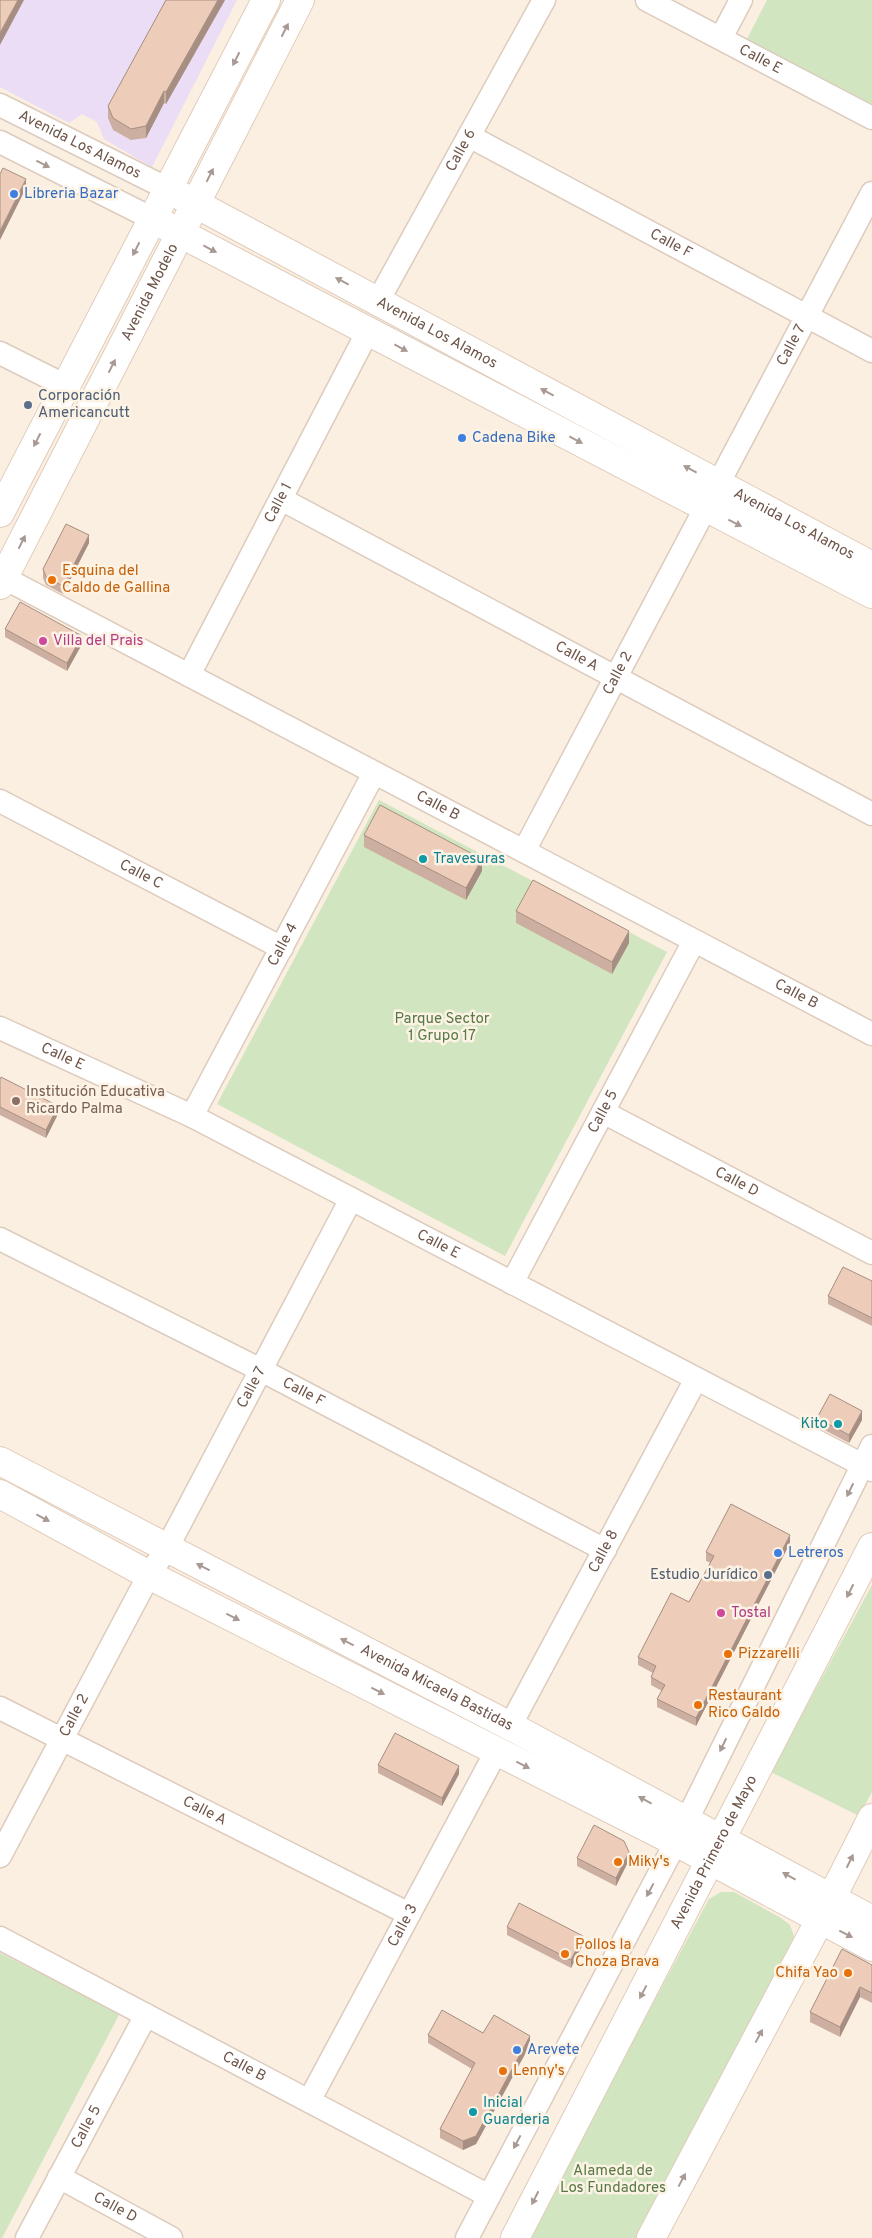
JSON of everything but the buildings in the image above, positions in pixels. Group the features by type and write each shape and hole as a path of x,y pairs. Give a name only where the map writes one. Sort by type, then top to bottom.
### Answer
{"street":[{"path":"0,512 151,218 168,189 266,0"},
{"name":"Avenida Modelo","path":"2,582 300,0"},
{"name":"Calle 6","path":"378,301 544,0"},
{"name":"Calle E","path":"647,0 872,118"},
{"path":"721,38 741,0"},
{"name":"Avenida Los Alamos","path":"0,105 196,203 378,301 712,496 872,594"},
{"name":"Calle F","path":"469,136 872,351"},
{"name":"Avenida Los Alamos","path":"0,142 368,331 712,496 872,566"},
{"name":"Calle 7","path":"712,496 872,193"},
{"name":"Calle 1","path":"189,675 368,331"},
{"path":"0,353 66,386"},
{"name":"Calle 2","path":"524,851 712,496"},
{"name":"Calle A","path":"281,499 872,814"},
{"name":"Calle B","path":"2,582 189,675 694,941 869,1026"},
{"name":"Calle 4","path":"192,1116 374,773"},
{"name":"Calle C","path":"0,801 282,948"},
{"name":"Calle 5","path":"512,1283 694,941"},
{"name":"Calle E","path":"1,1031 192,1116 696,1379 869,1460"},
{"name":"Calle D","path":"603,1112 872,1253"},
{"name":"Calle 7","path":"150,1575 167,1548 351,1199"},
{"name":"Calle F","path":"0,1239 261,1370 605,1550"},
{"name":"Calle 8","path":"510,1726 696,1379"},
{"path":"467,2238 680,1832 869,1460"},
{"name":"Avenida Micaela Bastidas","path":"0,1461 510,1726 680,1832"},
{"name":"Avenida Micaela Bastidas","path":"0,1494 150,1575 496,1752 680,1832 716,1850 826,1910 872,1947"},
{"name":"Avenida Primero de Mayo","path":"514,2238 872,1547"},
{"name":"Calle 2","path":"0,1856 150,1575"},
{"name":"Calle A","path":"0,1708 409,1914"},
{"name":"Calle 3","path":"309,2101 496,1752"},
{"path":"651,2238 826,1910 872,1818"},
{"name":"Avenida Micaela Bastidas","path":"826,1910 872,1920"},
{"name":"Calle B","path":"0,1938 489,2196"},
{"name":"Calle 5","path":"27,2238 146,2015"},
{"name":"Calle D","path":"59,2177 171,2238"}],"shaded area":[{"path":"0,0 237,0 152,167 104,139 97,122 82,114 69,123 0,87"}],"green space":[{"path":"767,0 872,0 872,104 746,41"},
{"name":"Parque Sector 1 Grupo 17","path":"379,800 667,952 505,1256 217,1104"},
{"path":"872,1585 872,1792 859,1816 771,1772"},
{"name":"Alameda de Los Fundadores","path":"721,1892 734,1892 781,1918 790,1925 794,1936 791,1947 637,2238 527,2238 709,1899"},
{"path":"0,1953 120,2013 2,2238 0,2238"}],"place":[{"name":"Libreria Bazar","path":"14,194"},
{"name":"Corporación Americancutt","path":"28,405"},
{"name":"Cadena Bike","path":"462,438"},
{"name":"Esquina del Caldo de Gallina","path":"52,580"},
{"name":"Villa del Prais","path":"43,641"},
{"name":"Travesuras","path":"423,859"},
{"name":"Institución Educativa Ricardo Palma","path":"16,1101"},
{"name":"Kito","path":"838,1424"},
{"name":"Letreros","path":"778,1553"},
{"name":"Estudio Jurídico","path":"768,1575"},
{"name":"Tostal","path":"721,1613"},
{"name":"Pizzarelli","path":"728,1654"},
{"name":"Restaurant Rico Galdo","path":"698,1705"},
{"name":"Miky's","path":"618,1862"},
{"name":"Pollos la Choza Brava","path":"565,1954"},
{"name":"Chifa Yao","path":"848,1973"},
{"name":"Arevete","path":"517,2050"},
{"name":"Lenny's","path":"503,2071"},
{"name":"Inicial Guarderia","path":"473,2112"}]}
